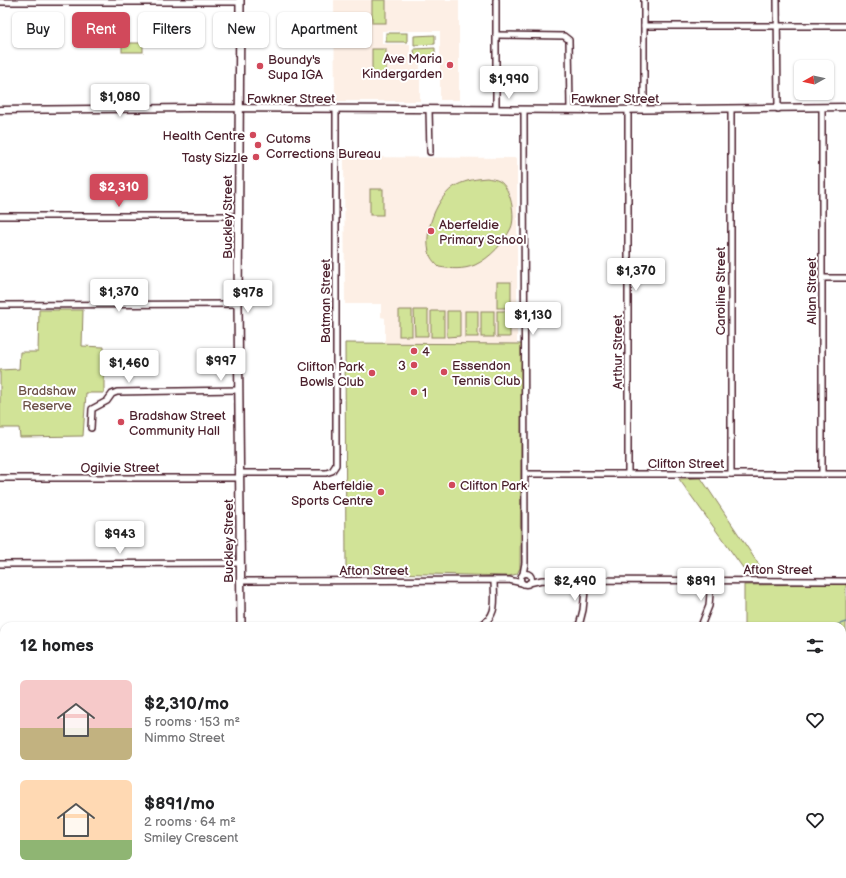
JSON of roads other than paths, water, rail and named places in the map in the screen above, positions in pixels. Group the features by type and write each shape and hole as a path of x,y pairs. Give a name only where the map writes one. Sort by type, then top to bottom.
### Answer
{"main road":[{"name":"Buckley Street","path":"240,1 238,304 241,622"}],"street":[{"path":"496,0 496,109"},
{"path":"644,0 644,109"},
{"path":"777,0 778,108"},
{"path":"0,2 240,1"},
{"path":"644,26 846,26"},
{"path":"496,35 564,36 569,40 570,110"},
{"name":"Fawkner Street","path":"0,110 190,108 628,110 846,107"},
{"name":"Allan Street","path":"822,108 822,474"},
{"name":"Batman Street","path":"239,476 326,473 332,471 336,465 336,109"},
{"path":"429,109 430,152"},
{"name":"Caroline Street","path":"731,109 731,474"},
{"path":"524,110 525,563 526,576 530,583"},
{"name":"Arthur Street","path":"628,110 628,474"},
{"path":"0,216 239,216"},
{"path":"822,278 846,278"},
{"path":"0,305 238,304"},
{"path":"91,428 92,409 107,401 112,394 116,392 239,390"},
{"name":"Clifton Street","path":"526,474 846,474"},
{"name":"Ogilvie Street","path":"0,478 239,476"},
{"path":"0,564 240,563"},
{"path":"522,583 526,576"},
{"name":"Afton Street","path":"509,580 526,576 542,580 586,581 846,580"},
{"path":"485,622 493,613 494,580"},
{"name":"Afton Street","path":"240,581 509,580 527,584 542,580"},
{"path":"703,622 709,606 711,580"},
{"path":"579,622 583,610 586,581"}],"place":[{"name":"Ave Maria Kindergarden","path":"450,65"},
{"name":"Boundy's Supa IGA","path":"260,66"},
{"name":"Health Centre","path":"253,135"},
{"name":"Cutoms Corrections Bureau","path":"258,145"},
{"name":"Tasty Sizzle","path":"256,157"},
{"name":"Aberfeldie Primary School","path":"431,231"},
{"name":"4","path":"414,351"},
{"name":"3","path":"414,365"},
{"name":"Essendon Tennis Club","path":"444,372"},
{"name":"Clifton Park Bowls Club","path":"372,373"},
{"name":"1","path":"414,392"},
{"name":"Bradshaw Street Community Hall","path":"121,422"},
{"name":"Clifton Park","path":"452,485"},
{"name":"Aberfeldie Sports Centre","path":"381,492"}],"park label":[{"name":"Bradshaw Reserve","path":"47,398"}]}
